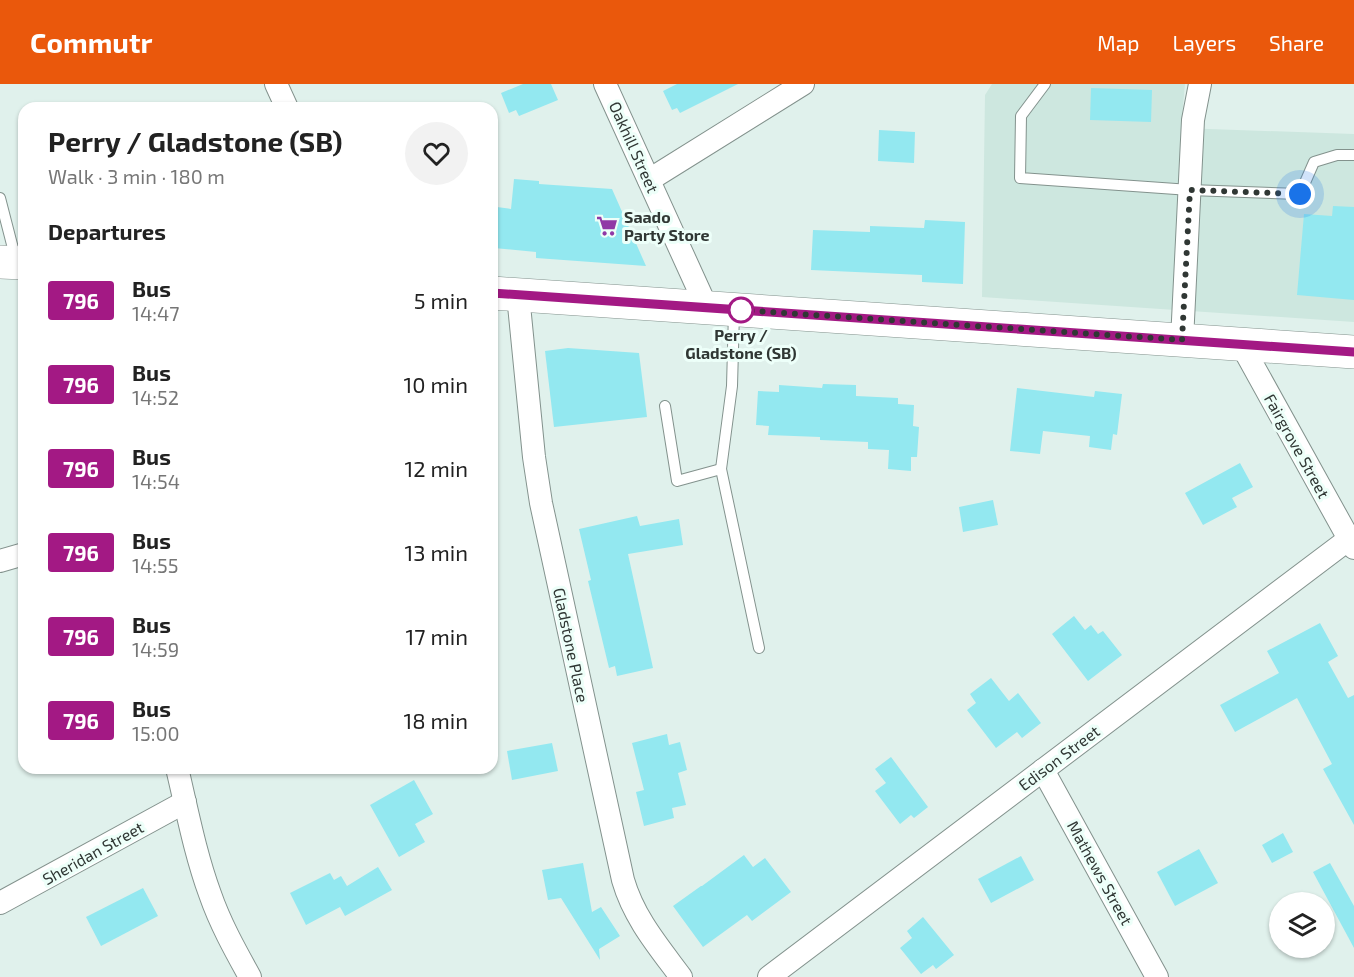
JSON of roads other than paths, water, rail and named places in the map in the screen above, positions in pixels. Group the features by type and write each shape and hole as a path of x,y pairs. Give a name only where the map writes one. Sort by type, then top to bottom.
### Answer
{"main road":[{"path":"505,294 1354,352"}],"street":[{"path":"276,84 284,102"},
{"name":"Oakhill Street","path":"605,84 649,180 721,309"},
{"path":"649,180 804,84"},
{"path":"1182,340 1193,120 1200,84"},
{"name":"Gladstone Place","path":"505,294 541,503 623,880 632,904 645,928 681,977"},
{"name":"Fairgrove Street","path":"1241,344 1351,544"},
{"name":"Edison Street","path":"769,977 1043,770 1351,544"},
{"path":"0,561 18,556"},
{"name":"Mathews Street","path":"1043,770 1157,977"},
{"path":"178,774 209,893 250,977"},
{"name":"Sheridan Street","path":"0,903 185,802"}],"lane":[{"path":"1045,84 1021,116 1020,178 1190,190 1300,194 1314,162 1337,155 1354,155"},
{"path":"0,198 13,263"},
{"path":"721,309 732,386 721,469 759,648"},
{"path":"665,406 677,481 721,469"}],"place":[{"name":"Saado Party Store","path":"607,226"},
{"name":"Perry / Gladstone (SB)","path":"741,310"}]}
